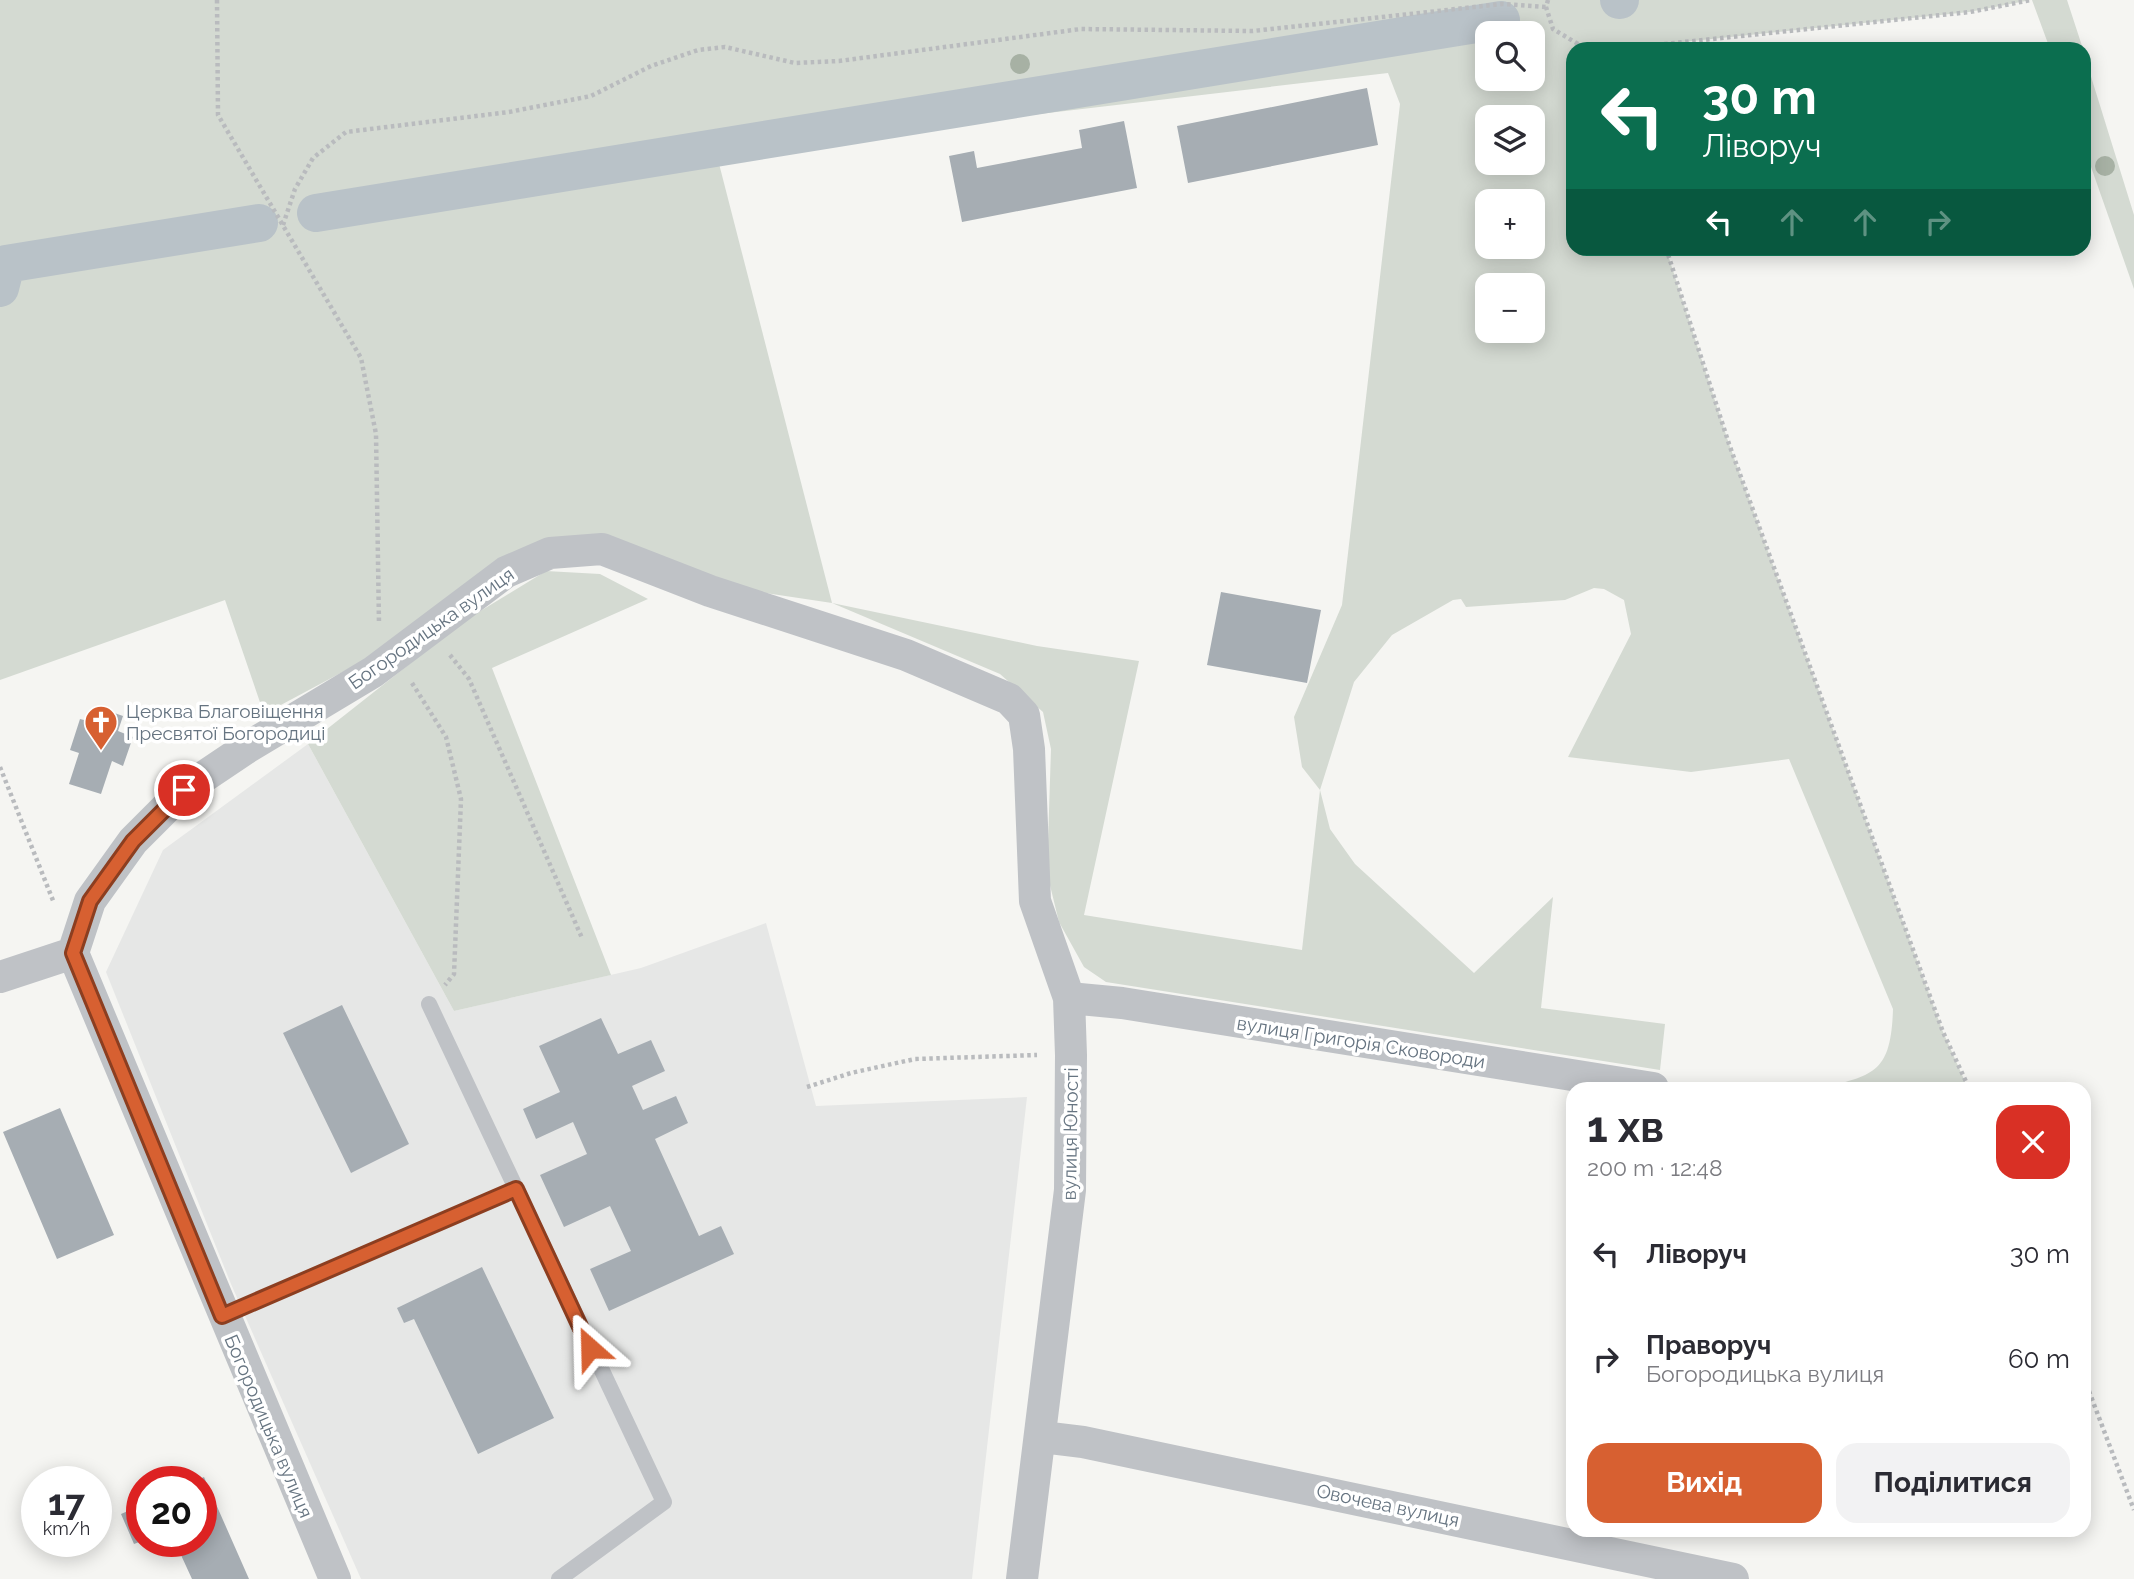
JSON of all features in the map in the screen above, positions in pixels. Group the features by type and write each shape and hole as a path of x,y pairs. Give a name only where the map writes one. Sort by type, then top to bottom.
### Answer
{"street":[{"name":"Богородицька вулиця","path":"335,1579 222,1316 73,953 90,901 133,841 184,790 387,661 506,572 550,553 602,549 710,591 906,655 1009,699"},
{"name":"вулиця Юності","path":"1009,699 1024,715 1030,749 1035,901 1069,998 1071,1055 1070,1191 1042,1437 1022,1579"},
{"path":"0,977 73,953"},
{"name":"вулиця Григорія Сковороди","path":"1069,998 1135,1005 1616,1082"},
{"name":"Овочева вулиця","path":"1042,1437 1083,1442 1733,1579"}],"lane":[{"path":"429,1004 664,1502 559,1579"},
{"path":"222,1316 516,1189"}],"path":[{"path":"217,0 218,115 361,358 376,434 387,661 446,737 461,799 454,974 429,1004"},
{"path":"1548,0 1546,8 1553,29 1575,42"},
{"path":"1683,42 1969,12 2031,0"},
{"path":"284,225 295,189 313,158 346,132 509,112 591,96 651,66 698,50 725,47 795,64 839,61 1081,29 1253,31 1503,4 1546,8"},
{"path":"1669,256 1734,457 1943,1032 1966,1082"},
{"path":"429,629 469,679 582,938"},
{"path":"0,766 73,953"},
{"path":"807,1087 851,1073 915,1059 1071,1055"},
{"path":"2091,1396 2134,1510"}],"shaded area":[{"path":"0,0 2031,0 1969,12 1684,42 1566,42 1566,256 1668,256 1729,444 1943,1032 1965,1082 1842,1082 1866,1074 1876,1068 1883,1059 1892,1030 1893,1009 1789,759 1691,772 1568,757 1631,634 1624,600 1604,589 1594,588 1565,600 1466,607 1461,599 1453,600 1392,635 1354,682 1320,790 1302,767 1294,717 1342,605 1400,104 1388,73 716,152 832,603 738,589 603,540 380,652 264,714 225,600 0,680"},
{"path":"2032,0 2067,0 2081,42 2047,42"},
{"path":"2091,77 2134,215 2134,289 2091,167"},
{"path":"546,571 600,574 648,599 492,668 611,975 454,1011 308,744 464,621"},
{"path":"832,603 1037,646 1139,661 1084,915 1302,950 1320,790 1330,829 1355,864 1474,973 1553,897 1541,1008 1665,1024 1660,1070 1106,982 1084,967 1059,922 1047,873 1051,749 1043,712 1000,674"},
{"path":"308,744 454,1011 641,968 766,923 816,1106 1027,1097 972,1579 361,1579 231,1284 106,972 163,850"}],"building":[{"path":"1367,88 1378,145 1188,183 1177,126"},
{"path":"1124,121 1137,188 962,222 949,156 974,151 977,168 1082,148 1079,130"},
{"path":"1221,592 1321,610 1307,683 1207,665"},
{"name":"Церква Благовіщення Пресвятої Богородиці","path":"100,708 123,716 118,731 133,737 123,766 112,761 101,794 69,784 79,753 70,750 80,719 96,723"},
{"path":"342,1005 409,1144 351,1173 283,1033"},
{"path":"601,1018 618,1054 651,1040 665,1071 632,1086 643,1110 676,1096 688,1123 655,1139 699,1236 721,1226 734,1254 609,1311 590,1269 631,1251 610,1206 564,1227 540,1175 587,1154 573,1122 536,1139 523,1109 560,1092 539,1046"},
{"path":"60,1108 114,1235 57,1259 3,1132"},
{"path":"482,1267 554,1418 478,1454 414,1319 404,1323 397,1308"},
{"path":"217,1506 249,1579 192,1579 182,1557 217,1557"},
{"path":"126,1512 126,1526 121,1514"}],"waterway":[{"path":"316,213 1501,20"},
{"path":"0,288 6,264 259,223"}],"place":[{"name":"Церква Благовіщення Пресвятої Богородиці","path":"101,752"}],"route":[{"path":"184,790 133,841 90,901 73,953 222,1316 516,1189 590,1348"}]}
